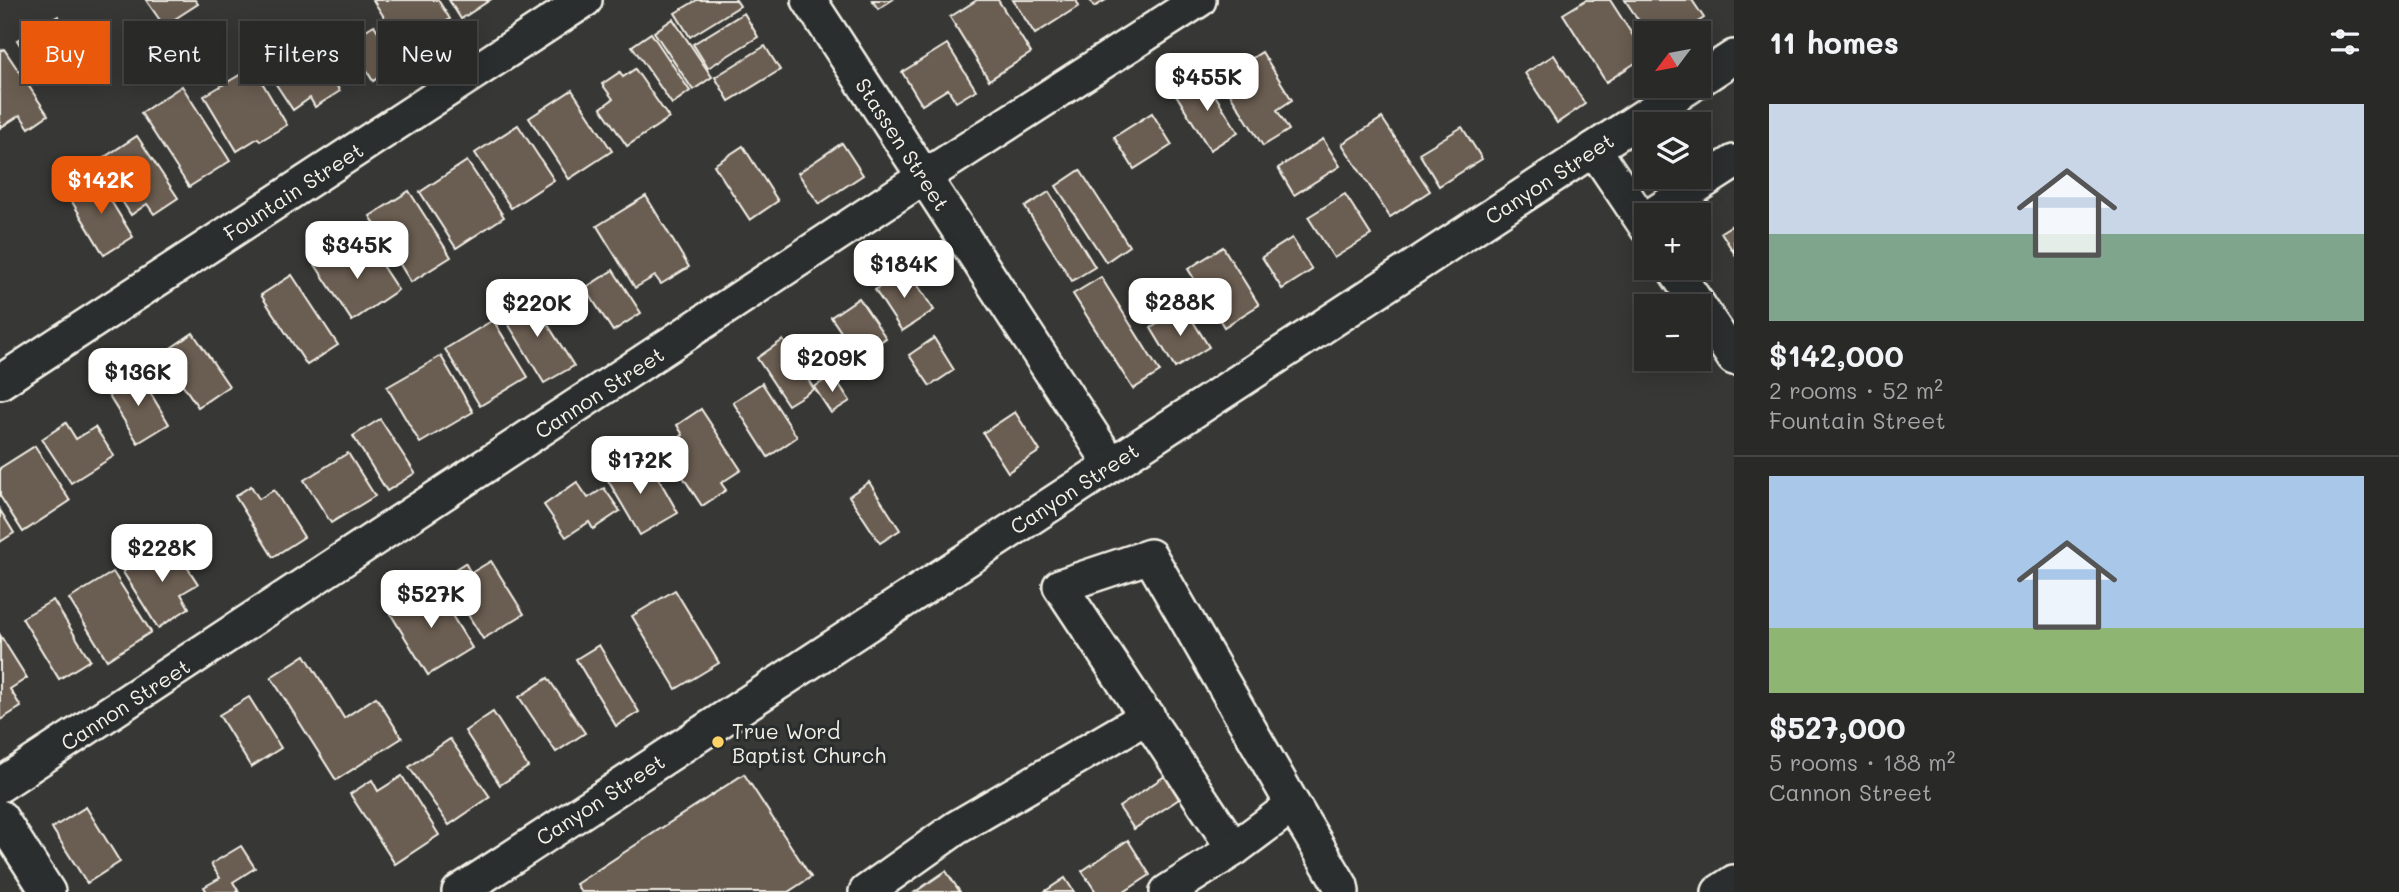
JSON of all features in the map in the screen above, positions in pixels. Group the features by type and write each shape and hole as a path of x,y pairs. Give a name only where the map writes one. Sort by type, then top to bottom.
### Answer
{"street":[{"name":"Fountain Street","path":"0,382 584,0"},
{"name":"Stassen Street","path":"809,0 1111,464"},
{"name":"Cannon Street","path":"0,785 1199,0"},
{"path":"1712,71 1734,57"},
{"name":"Canyon Street","path":"459,892 1672,98"},
{"path":"1594,149 1634,203"},
{"path":"1674,203 1734,162"},
{"path":"1711,324 1734,358"},
{"path":"1234,849 1060,586 1150,556 1341,886 1342,892"},
{"path":"866,892 956,828 1148,716"},
{"path":"1167,892 1234,849 1293,805"},
{"path":"0,817 48,892"},
{"path":"1719,892 1734,882"}],"building":[{"path":"146,0 195,0 198,4 172,21 161,21"},
{"path":"373,0 438,0 450,19 447,21 387,21"},
{"path":"449,0 490,0 461,19"},
{"path":"697,0 736,0 740,6 690,37 675,13"},
{"path":"872,0 892,0 878,9"},
{"path":"977,0 998,0 1031,53 989,80 950,17"},
{"path":"1013,0 1076,0 1079,6 1035,34"},
{"path":"1090,0 1106,0 1094,7"},
{"path":"1586,0 1610,0 1634,37 1634,64 1606,82 1563,14"},
{"path":"1625,0 1692,0 1704,18 1699,21 1639,21"},
{"path":"744,13 758,37 708,68 693,44"},
{"path":"673,19 712,77 693,90 654,32"},
{"path":"374,25 378,31 378,78 373,81 364,67 364,31"},
{"path":"651,33 690,91 672,104 632,46"},
{"path":"947,44 976,90 956,102 948,89 922,105 902,72"},
{"path":"765,46 780,70 729,101 715,77"},
{"path":"4,49 21,74 21,84 27,84 48,115 29,128 20,115 0,128 0,51"},
{"path":"1262,52 1292,100 1277,110 1289,130 1263,146 1230,94 1244,85 1234,70"},
{"path":"1554,55 1585,104 1557,123 1525,73"},
{"path":"635,69 669,118 627,146 601,108 613,99 602,84 620,72 623,77"},
{"path":"240,75 240,84 263,84 287,125 237,151 204,96"},
{"path":"1203,76 1238,132 1210,150 1175,93"},
{"path":"276,84 335,84 340,91 315,107 310,98 293,110"},
{"path":"182,86 230,161 189,187 141,113"},
{"path":"572,90 612,151 569,179 529,118"},
{"path":"1152,113 1172,145 1134,169 1114,137"},
{"path":"1382,118 1430,191 1390,217 1342,144"},
{"path":"518,125 554,180 511,208 475,153"},
{"path":"1462,127 1482,159 1439,186 1419,153"},
{"path":"137,136 178,198 154,214 147,204 131,215 97,162"},
{"path":"1323,139 1340,166 1294,195 1278,168"},
{"path":"842,143 863,175 819,204 798,173"},
{"path":"743,146 778,201 750,220 714,165"},
{"path":"467,161 504,217 456,248 420,192"},
{"path":"1080,170 1129,246 1106,262 1056,186"},
{"path":"97,178 133,237 104,255 68,195"},
{"path":"409,191 451,257 411,282 370,216"},
{"path":"1049,192 1095,267 1072,281 1025,207"},
{"path":"1345,194 1371,235 1334,258 1308,217"},
{"path":"646,196 689,267 661,284 655,276 635,288 597,226"},
{"path":"1734,224 1734,253 1721,232"},
{"path":"1292,238 1312,270 1282,289 1262,257"},
{"path":"370,247 398,290 352,321 314,263 335,249 345,264"},
{"path":"1223,247 1259,305 1224,327 1188,269"},
{"path":"907,269 934,310 902,331 875,290"},
{"path":"613,270 641,313 613,331 585,288"},
{"path":"292,275 338,345 307,365 261,295"},
{"path":"1101,277 1160,372 1133,389 1073,294"},
{"path":"529,295 574,366 544,383 501,312"},
{"path":"859,298 886,338 858,357 831,317"},
{"path":"1184,307 1209,347 1175,368 1151,328"},
{"path":"493,320 528,377 480,406 445,349"},
{"path":"193,333 229,386 198,407 162,354"},
{"path":"934,338 954,370 930,386 909,355"},
{"path":"783,340 814,389 788,405 757,358"},
{"path":"441,356 473,412 420,443 387,387"},
{"path":"139,374 169,424 138,443 107,393"},
{"path":"833,375 850,401 831,413 814,387"},
{"path":"762,383 797,437 768,457 733,402"},
{"path":"701,409 741,470 721,483 726,490 702,506 664,448 683,435 677,425"},
{"path":"1015,412 1040,451 1008,472 983,433"},
{"path":"380,419 415,473 387,491 353,436"},
{"path":"66,423 76,439 95,427 114,456 71,483 42,439"},
{"path":"35,446 70,501 23,532 0,496 0,468"},
{"path":"348,453 375,496 331,523 304,480"},
{"path":"625,457 639,481 655,472 678,513 640,535 602,470"},
{"path":"577,482 588,498 604,488 620,511 593,529 589,522 566,537 544,505"},
{"path":"869,482 900,530 880,543 849,496"},
{"path":"251,486 259,499 274,490 304,537 273,557 235,496"},
{"path":"0,510 14,533 0,542"},
{"path":"171,542 198,584 181,594 189,608 158,628 123,572"},
{"path":"491,561 524,614 483,639 444,576 465,563 471,573"},
{"path":"113,572 151,632 107,660 69,599"},
{"path":"434,586 472,648 428,675 390,613"},
{"path":"675,590 719,663 676,689 632,616"},
{"path":"53,600 90,660 59,679 22,618"},
{"path":"0,635 27,678 10,689 21,707 0,720"},
{"path":"599,645 639,712 616,726 576,659"},
{"path":"305,655 344,718 376,697 402,738 336,780 271,677"},
{"path":"548,678 585,733 556,752 519,697"},
{"path":"249,697 281,748 251,767 219,715"},
{"path":"493,712 528,767 500,785 465,731"},
{"path":"450,739 490,797 449,825 409,767"},
{"path":"744,774 811,877 788,892 581,892 576,884"},
{"path":"402,776 439,835 395,864 350,794 372,780 378,791"},
{"path":"1165,776 1179,799 1134,829 1119,807"},
{"path":"86,807 120,862 87,883 52,828"},
{"path":"1128,840 1150,875 1124,892 1096,892 1082,871"},
{"path":"241,846 255,868 233,882 239,892 207,892 204,887 220,878 211,864"},
{"path":"946,871 960,892 915,892"},
{"path":"1065,878 1074,892 1044,892"}],"place":[{"name":"True Word Baptist Church","path":"718,742"}]}
